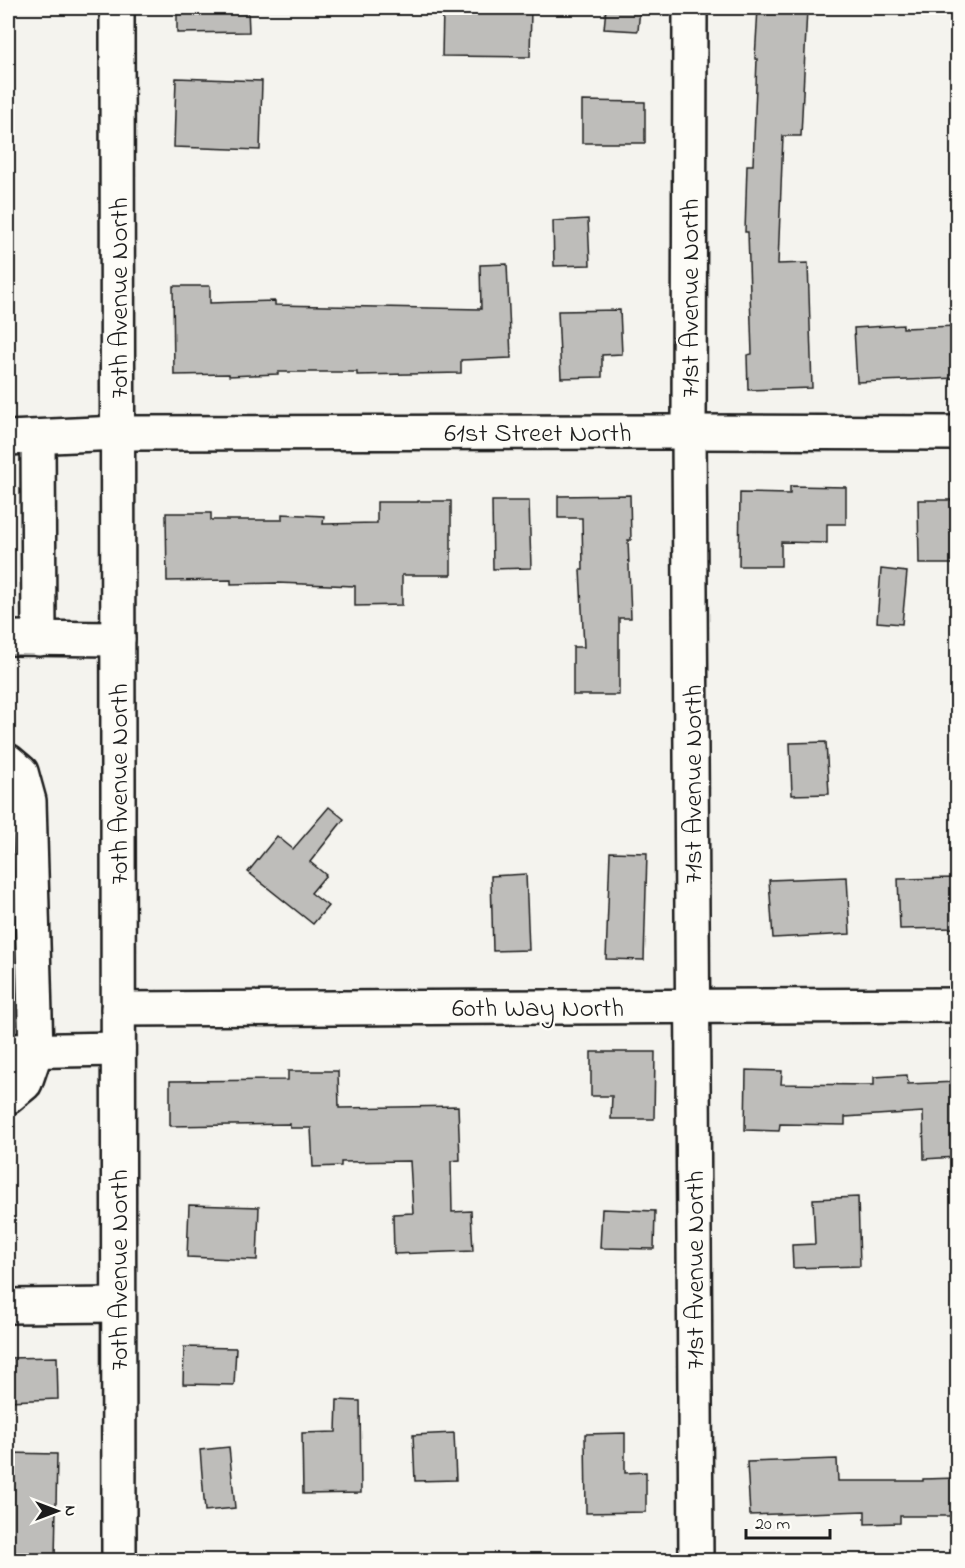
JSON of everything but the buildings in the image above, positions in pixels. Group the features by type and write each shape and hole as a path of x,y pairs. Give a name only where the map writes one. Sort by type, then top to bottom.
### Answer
{"street":[{"name":"70th Avenue North","path":"117,8 119,1560"},
{"name":"71st Avenue North","path":"690,8 689,432 696,1560"},
{"name":"61st Street North","path":"23,438 118,433 957,433"},
{"path":"23,438 23,638 118,639"},
{"path":"8,761 21,772 29,801 22,1051 25,1083 8,1097"},
{"name":"60th Way North","path":"118,1009 957,1005"},
{"path":"22,1051 118,1049"},
{"path":"8,1306 118,1305"}]}
